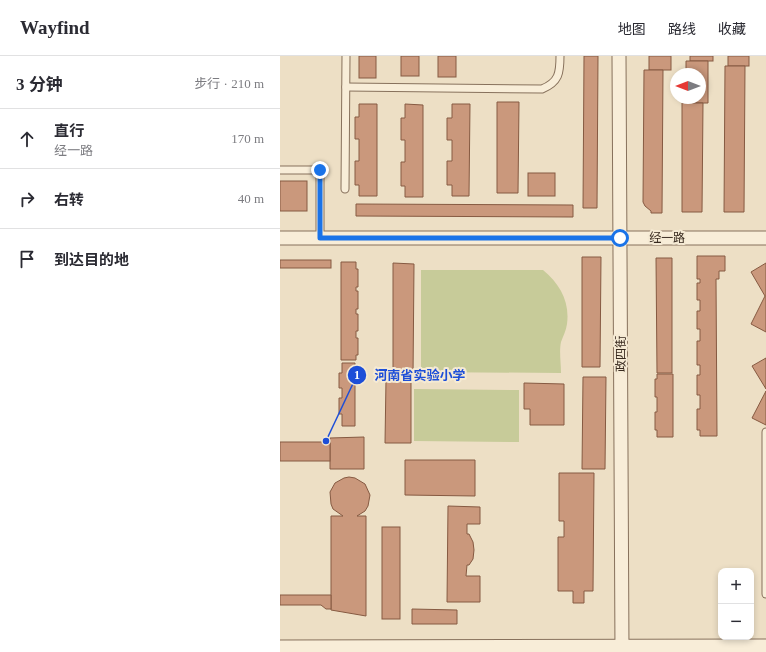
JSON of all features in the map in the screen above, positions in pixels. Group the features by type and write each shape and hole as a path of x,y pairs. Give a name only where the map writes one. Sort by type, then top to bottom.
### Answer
{"street":[{"name":"政四街","path":"619,56 622,649"},
{"name":"经一路","path":"280,238 766,238"},
{"path":"280,647 622,649 766,646"}],"lane":[{"path":"345,189 346,56"},
{"path":"346,87 542,89 550,85 560,72 560,56"},
{"path":"280,170 320,170 320,238"},
{"path":"766,432 766,594"}],"green space":[{"path":"421,270 543,270 559,287 567,308 567,324 560,346 561,373 421,372"},
{"path":"414,389 519,390 519,442 414,441"}],"building":[{"path":"359,56 376,56 376,78 359,78"},
{"path":"401,56 419,56 419,76 401,76"},
{"path":"438,56 456,56 456,77 438,77"},
{"path":"584,56 598,56 597,208 583,208"},
{"path":"649,56 671,56 670,70 649,70"},
{"path":"690,56 713,56 713,61 690,61"},
{"path":"728,56 749,56 749,66 728,66"},
{"path":"686,61 708,61 708,103 706,103 706,68 686,68"},
{"path":"725,66 745,66 744,212 724,212"},
{"path":"644,70 663,70 662,213 651,213 643,202"},
{"path":"497,102 519,102 518,193 497,193"},
{"path":"359,104 377,104 377,196 359,196 359,185 355,185 355,161 359,161 359,139 355,139 355,117 359,117"},
{"path":"405,104 423,105 423,197 405,197 405,186 401,186 401,162 405,162 405,140 401,140 401,118 405,118"},
{"path":"452,104 470,104 469,196 452,196 452,185 447,185 447,161 452,161 452,140 447,140 447,118 452,118"},
{"path":"682,104 703,104 702,212 682,212"},
{"path":"528,173 555,173 555,196 528,196"},
{"path":"280,181 307,181 307,211 280,211"},
{"path":"356,204 573,205 573,217 356,216"},
{"path":"697,256 725,256 725,271 719,271 719,279 716,279 717,436 700,436 700,430 697,430 697,409 700,409 700,395 697,395 697,375 700,375 700,365 697,365 697,341 700,341 700,329 697,329 697,311 700,311 700,300 697,300 697,283 700,283 700,279 697,279"},
{"path":"582,257 601,257 600,367 582,367"},
{"path":"656,258 672,258 672,373 657,373"},
{"path":"280,260 331,260 331,268 280,268"},
{"path":"341,262 356,262 356,269 358,269 358,287 356,287 356,291 358,291 358,309 356,309 356,314 358,314 358,331 356,331 356,338 358,338 358,355 356,355 356,360 341,360"},
{"path":"393,263 414,264 413,377 393,377"},
{"path":"766,263 766,332 751,324 765,296 751,272"},
{"path":"766,358 766,389 752,366"},
{"path":"342,363 355,363 355,426 342,426 342,414 339,414 339,398 342,398 342,388 339,388 339,373 342,373"},
{"path":"657,374 673,374 673,437 657,437 657,430 655,430 657,397 655,397 655,379 657,379"},
{"path":"583,377 606,377 605,469 582,469"},
{"path":"386,380 411,380 411,443 385,443"},
{"path":"524,383 564,384 564,425 530,425 530,409 524,409"},
{"path":"766,391 766,425 752,418"},
{"path":"364,437 364,469 330,469 330,438"},
{"path":"280,442 330,442 330,461 280,461"},
{"path":"405,460 475,460 475,496 405,495"},
{"path":"559,473 594,473 593,591 584,591 584,603 573,603 573,591 558,591 558,537 564,537 564,521 559,521"},
{"path":"349,477 355,478 365,484 370,495 368,506 365,511 357,516 366,516 366,616 331,610 331,516 343,516 333,509 330,492 335,483"},
{"path":"448,506 480,507 480,524 467,524 467,534 469,534 473,542 474,550 473,559 469,565 467,565 466,576 480,576 480,602 447,602"},
{"path":"382,527 400,527 400,619 382,619"},
{"path":"280,595 331,595 331,609 326,609 321,605 280,605"},
{"path":"412,609 457,610 457,624 412,624"}],"place":[{"name":"河南省实验小学","path":"326,441"}],"route":[{"path":"320,170 320,238 620,238"}]}
